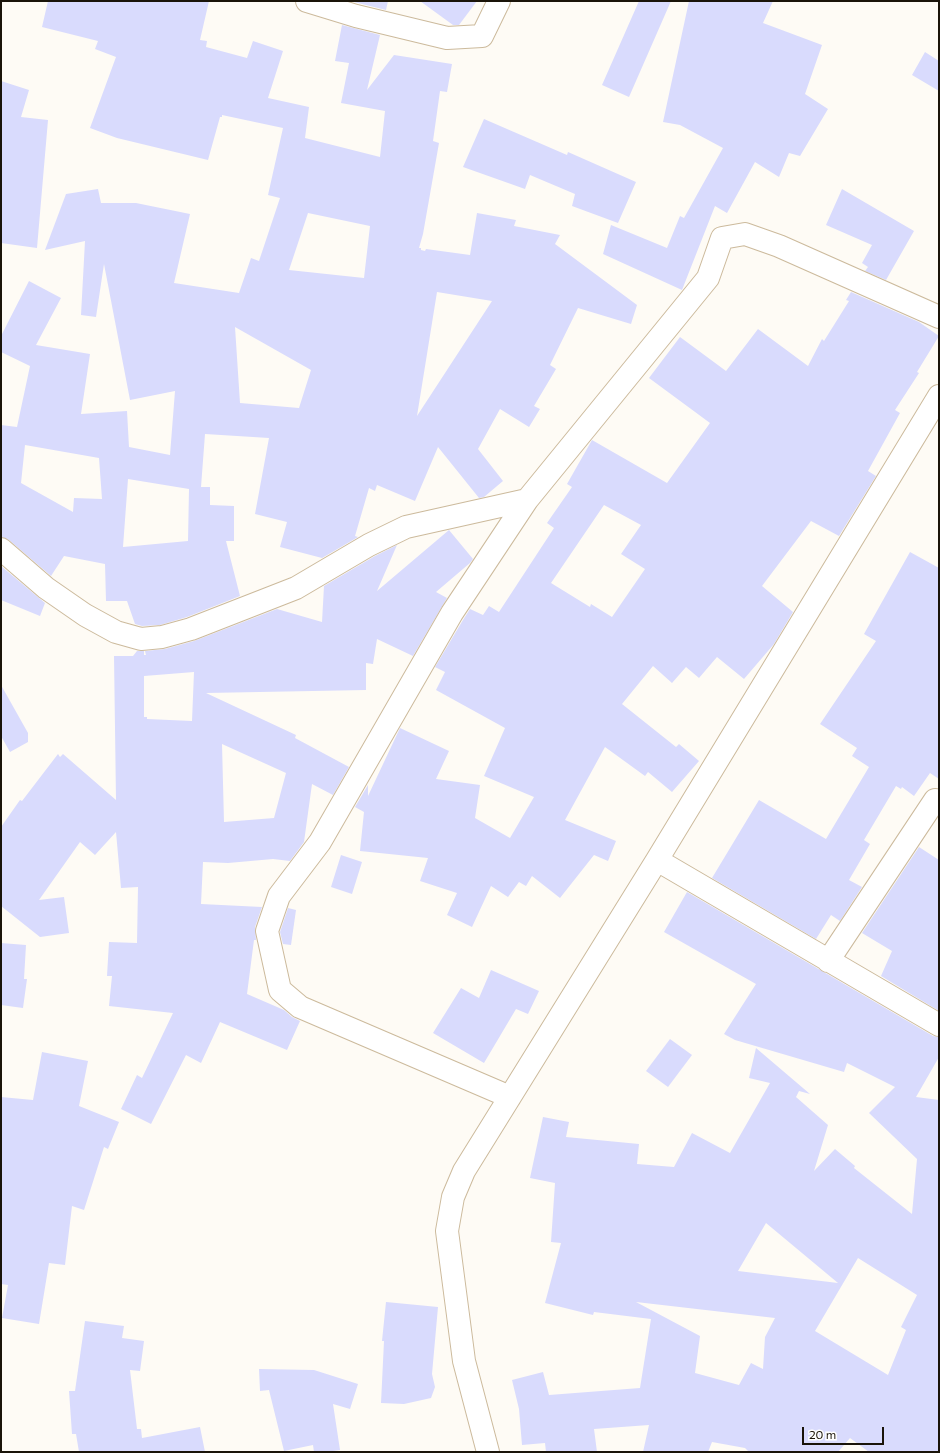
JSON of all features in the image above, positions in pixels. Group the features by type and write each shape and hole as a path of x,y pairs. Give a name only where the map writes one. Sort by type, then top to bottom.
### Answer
{"street":[{"path":"307,1 356,16 448,38 482,36 499,1"},
{"path":"510,1097 300,1008 280,990 267,931 279,896 320,842 452,613 527,500 708,278 722,238 745,234 779,246 939,317"},
{"path":"488,1452 464,1361 447,1231 453,1197 464,1171 657,860 939,396"},
{"path":"1,549 46,588 85,615 116,632 140,639 162,637 191,629 296,588 369,545 406,527 527,500"},
{"path":"828,961 934,800"},
{"path":"657,860 939,1025"}],"building":[{"path":"48,1 209,1 200,40 207,41 206,47 247,58 253,41 283,51 268,98 309,107 305,138 380,157 385,111 341,103 349,63 335,61 342,25 380,35 367,90 394,55 452,64 447,92 440,91 433,141 439,143 423,234 419,248 425,251 426,249 470,255 477,213 516,220 514,226 560,235 555,244 637,305 631,324 578,308 550,365 556,369 534,406 540,409 529,427 500,409 478,449 503,481 484,497 479,498 438,447 415,501 377,485 375,491 369,488 355,536 358,537 322,558 280,547 287,522 255,514 269,438 205,434 201,487 210,487 210,505 234,506 234,541 226,541 240,596 187,617 160,625 142,626 135,624 127,601 106,601 105,564 64,556 51,576 9,540 1,537 1,425 17,427 30,366 1,352 1,336 29,281 61,298 36,345 90,354 81,414 127,411 129,447 170,455 175,391 130,400 104,264 96,317 81,315 85,241 45,250 66,194 98,189 101,203 136,203 190,214 174,283 239,293 251,258 259,261 280,198 268,195 283,128 222,115 222,117 220,117 208,160 117,138 90,128 116,57 95,49 98,41 42,27","holes":["308,213 370,226 364,278 289,270","437,292 492,301 417,416","235,327 311,370 299,408 240,403","25,445 99,458 102,499 74,498 73,512 21,483","128,479 189,489 188,541 123,547"]},
{"path":"350,1 388,1 386,10"},
{"path":"420,1 477,1 459,25 453,25"},
{"path":"639,1 671,1 629,97 602,85"},
{"path":"689,1 773,1 763,23 822,45 805,94 828,109 800,156 789,153 779,177 755,162 727,213 715,206 682,290 603,254 611,225 667,248 680,216 684,218 723,148 680,125 663,122"},
{"path":"925,52 939,61 939,91 912,75"},
{"path":"1,81 29,90 21,117 48,120 37,248 1,243"},
{"path":"484,119 567,155 568,152 636,182 618,223 572,206 575,194 530,175 525,189 463,167"},
{"path":"842,189 914,231 886,280 865,271 868,267 862,263 872,245 826,225"},
{"path":"851,292 919,322 939,336 917,372 919,373 895,410 900,413 868,471 876,476 839,536 811,521 762,586 793,612 774,644 744,679 717,657 699,678 686,667 672,683 653,666 622,704 676,747 679,744 699,761 672,792 648,772 645,776 605,747 565,820 616,841 608,861 594,855 560,898 532,876 526,886 519,882 508,897 491,886 472,927 447,915 457,893 420,881 428,858 360,851 364,812 355,807 368,785 368,796 400,728 449,751 436,779 480,785 475,818 510,838 534,797 484,776 505,728 436,690 445,672 435,667 463,620 470,609 483,615 489,606 499,612 554,528 547,523 572,487 567,484 592,440 667,483 710,423 649,378 680,337 726,371 758,329 808,366 822,339 824,341 849,301 846,300","holes":["604,505 641,525 621,554 645,569 612,617 591,604 590,607 551,583"]},
{"path":"449,530 473,559 436,592 447,598 413,656 377,639 373,664 366,663 366,690 206,693 296,735 295,738 349,767 333,795 312,784 304,842 290,861 273,859 228,863 203,862 201,904 262,907 255,927 256,940 254,940 247,994 284,1010 292,1017 300,1021 287,1050 220,1022 201,1063 186,1055 151,1124 121,1109 137,1075 142,1078 173,1013 109,1006 112,976 107,976 109,942 137,943 138,887 121,888 116,832 95,855 80,842 39,900 64,897 69,933 40,937 1,906 1,827 20,800 22,801 58,754 60,757 63,754 116,800 114,656 133,656 137,651 144,651 144,655 146,655 145,651 165,649 194,641 277,609 322,622 324,586 397,545 377,591","holes":["194,672 192,721 147,719 147,717 144,717 144,676","222,744 286,773 274,818 224,822"]},
{"path":"910,552 939,568 939,779 930,773 914,796 902,787 901,789 896,786 864,840 870,844 849,880 862,887 840,921 831,915 816,939 712,878 759,800 826,839 869,767 852,756 857,748 820,724 876,641 864,634"},
{"path":"1,566 45,603 40,616 1,600"},
{"path":"1,685 28,733 28,742 10,752 1,736"},
{"path":"919,847 939,860 939,1011 881,976 892,951 862,933"},
{"path":"341,855 362,862 352,894 331,887"},
{"path":"687,892 933,1036 939,1037 939,1057 916,1097 939,1100 939,1452 869,1452 850,1438 838,1452 749,1452 745,1448 712,1442 708,1452 643,1452 649,1425 594,1429 597,1452 546,1452 545,1443 522,1445 519,1409 512,1380 543,1372 549,1395 640,1388 651,1319 594,1312 593,1315 545,1303 561,1243 551,1242 555,1183 530,1178 543,1117 569,1122 566,1137 639,1144 637,1164 674,1167 692,1133 730,1153 770,1083 749,1078 756,1048 810,1094 799,1091 796,1097 828,1125 814,1171 835,1149 855,1166 854,1168 912,1214 917,1159 869,1113 895,1087 847,1063 844,1072 735,1040 724,1034 756,984 664,932","holes":["766,1223 838,1283 738,1271","858,1258 917,1295 901,1327 906,1330 888,1375 815,1331","636,1302 775,1318 765,1337 763,1369 751,1363 739,1385 695,1373 700,1336"]},
{"path":"288,908 296,910 291,945 283,944 280,932"},
{"path":"1,943 26,945 24,979 27,979 23,1008 1,1005"},
{"path":"491,970 539,991 528,1014 516,1009 484,1063 433,1033 461,988 479,998"},
{"path":"670,1039 692,1055 668,1087 646,1071"},
{"path":"42,1052 88,1061 79,1106 119,1122 108,1149 104,1147 84,1210 72,1206 65,1265 49,1263 39,1324 2,1318 8,1285 1,1284 1,1097 33,1100"},
{"path":"386,1302 438,1307 432,1374 435,1387 431,1398 404,1404 381,1403 384,1341 382,1341"},
{"path":"85,1321 124,1326 122,1338 144,1341 140,1371 130,1370 137,1429 141,1429 142,1438 200,1427 205,1452 79,1452 76,1434 72,1434 69,1391 75,1391"},
{"path":"259,1369 314,1370 358,1384 350,1409 333,1404 340,1450 314,1452 313,1445 284,1451 269,1390 260,1391"}]}
